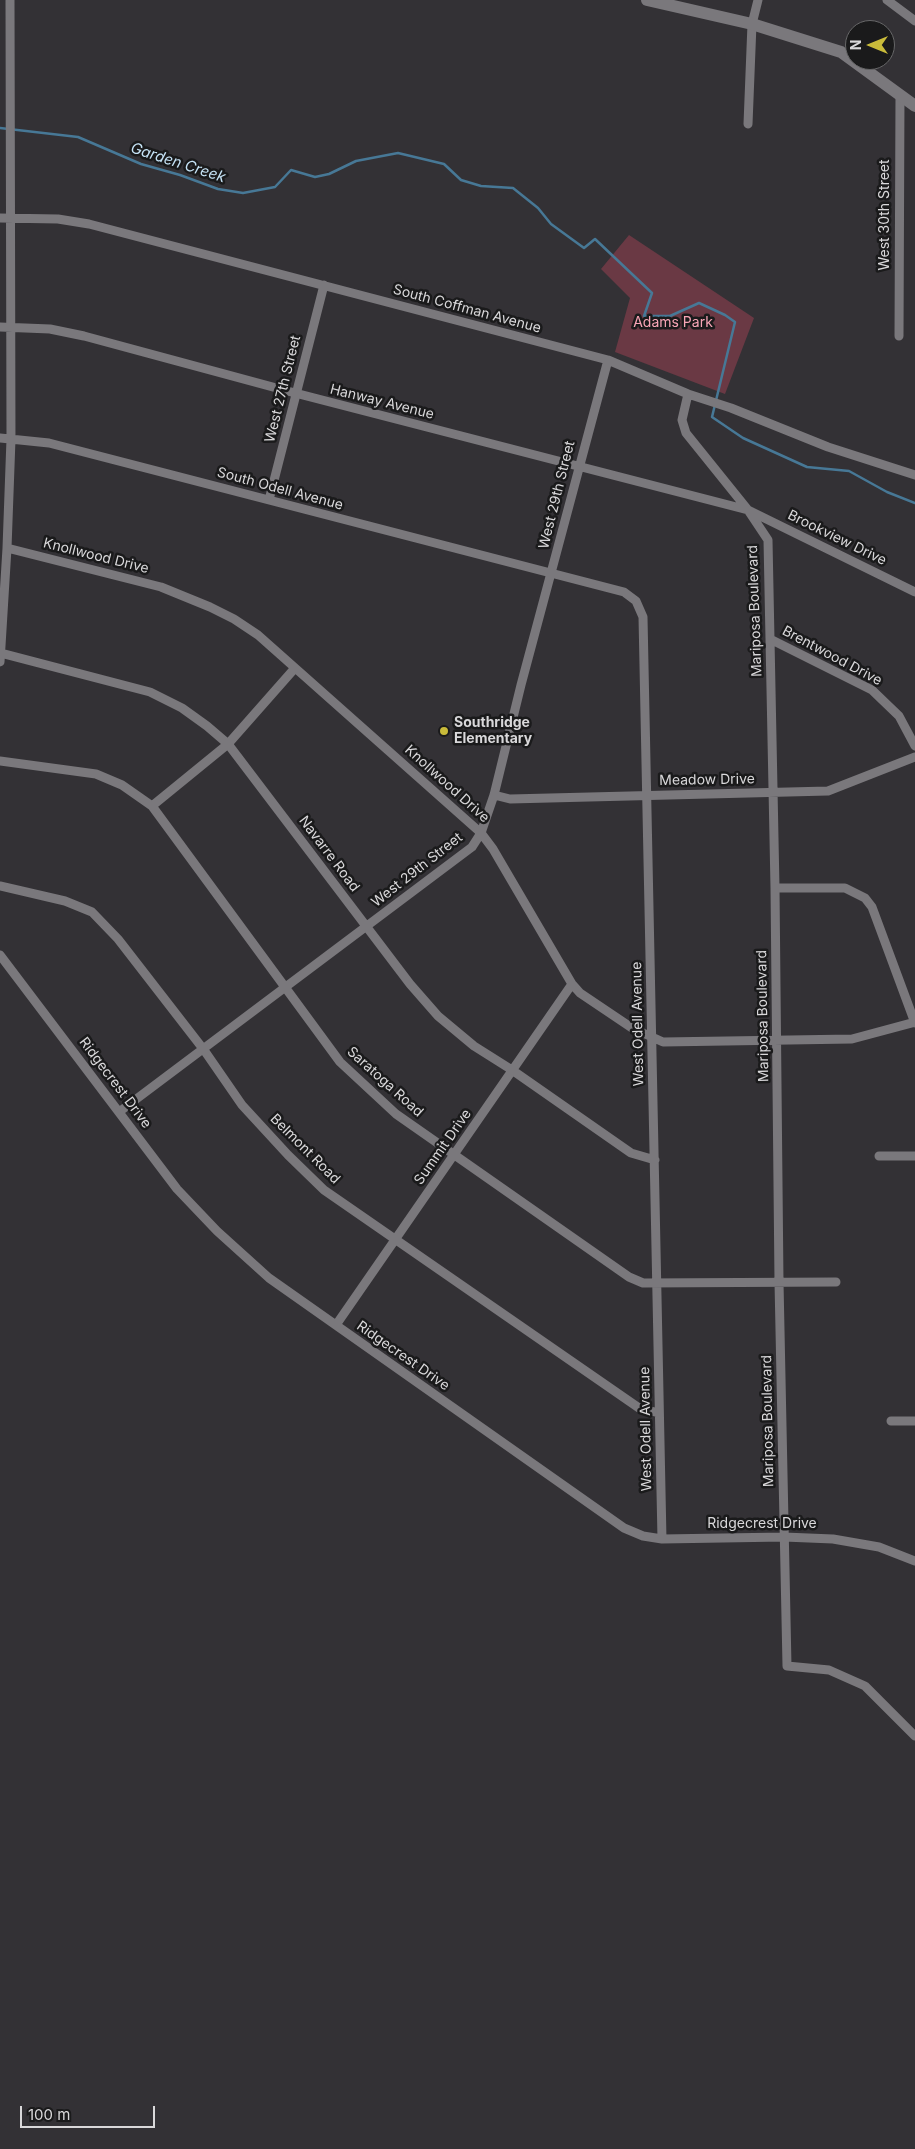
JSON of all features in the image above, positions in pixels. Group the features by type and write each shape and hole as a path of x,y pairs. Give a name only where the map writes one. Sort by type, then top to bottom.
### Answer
{"main road":[{"path":"647,0 752,24 841,52 915,106"}],"street":[{"path":"0,662 11,439 5,328 4,218 10,148 10,0"},
{"path":"748,124 752,24 758,0"},
{"path":"887,0 915,21"},
{"name":"West 30th Street","path":"899,336 900,95"},
{"name":"South Coffman Avenue","path":"4,218 58,219 89,224 608,360 688,394 731,408 828,447 915,475"},
{"name":"West 27th Street","path":"269,500 324,285"},
{"name":"Hanway Avenue","path":"5,328 50,329 84,336 295,394 748,510"},
{"name":"West 29th Street","path":"120,1112 472,847 481,833 494,795 578,466 608,360"},
{"name":"Mariposa Boulevard","path":"688,394 682,420 686,433 748,510 768,540 775,888 779,1282 787,1666 829,1670 865,1686 915,1736"},
{"name":"South Odell Avenue","path":"0,438 49,443 551,573"},
{"name":"Brookview Drive","path":"748,510 915,592"},
{"name":"Knollwood Drive","path":"7,548 161,587 188,597 242,624 258,635 481,833 493,849 572,984 580,993 625,1023 664,1042 852,1039 915,1022"},
{"name":"West Odell Avenue","path":"551,573 624,592 636,601 643,617 662,1539"},
{"name":"Brentwood Drive","path":"770,639 872,690 900,716 915,746"},
{"name":"Navarre Road","path":"1,653 150,692 182,708 207,726 228,744 410,984 438,1016 474,1046 512,1070 631,1153 655,1160"},
{"path":"152,806 228,744 295,668"},
{"name":"Meadow Drive","path":"494,795 510,799 828,791 915,758"},
{"name":"Saratoga Road","path":"0,761 96,774 122,785 152,806 340,1062 396,1114 453,1156 629,1277 643,1283 836,1282"},
{"name":"Belmont Road","path":"0,886 64,900 92,912 118,938 204,1050 242,1105 288,1155 324,1190 639,1408 659,1413"},
{"path":"775,888 845,888 865,898 872,907 915,1022"},
{"name":"Ridgecrest Drive","path":"0,955 177,1189 217,1232 269,1278 624,1528 643,1536 662,1539 784,1536 833,1539 879,1547 915,1561"},
{"name":"Summit Drive","path":"336,1325 572,984"},
{"path":"880,1156 915,1156"},
{"path":"892,1421 915,1421"}],"green space":[{"name":"Adams Park","path":"629,235 754,318 725,394 615,352 630,298 601,269"}],"waterway":[{"name":"Garden Creek","path":"0,128 78,137 141,164 180,175 218,189 243,193 275,187 291,170 315,177 329,174 356,161 398,153 444,164 461,180 481,186 513,188 538,208 551,224 584,248 595,239 652,293 644,316 670,316 699,303 725,315 735,322 712,417 743,438 807,467 849,471 887,492 915,503"}],"place":[{"name":"Southridge Elementary","path":"444,731"}]}
